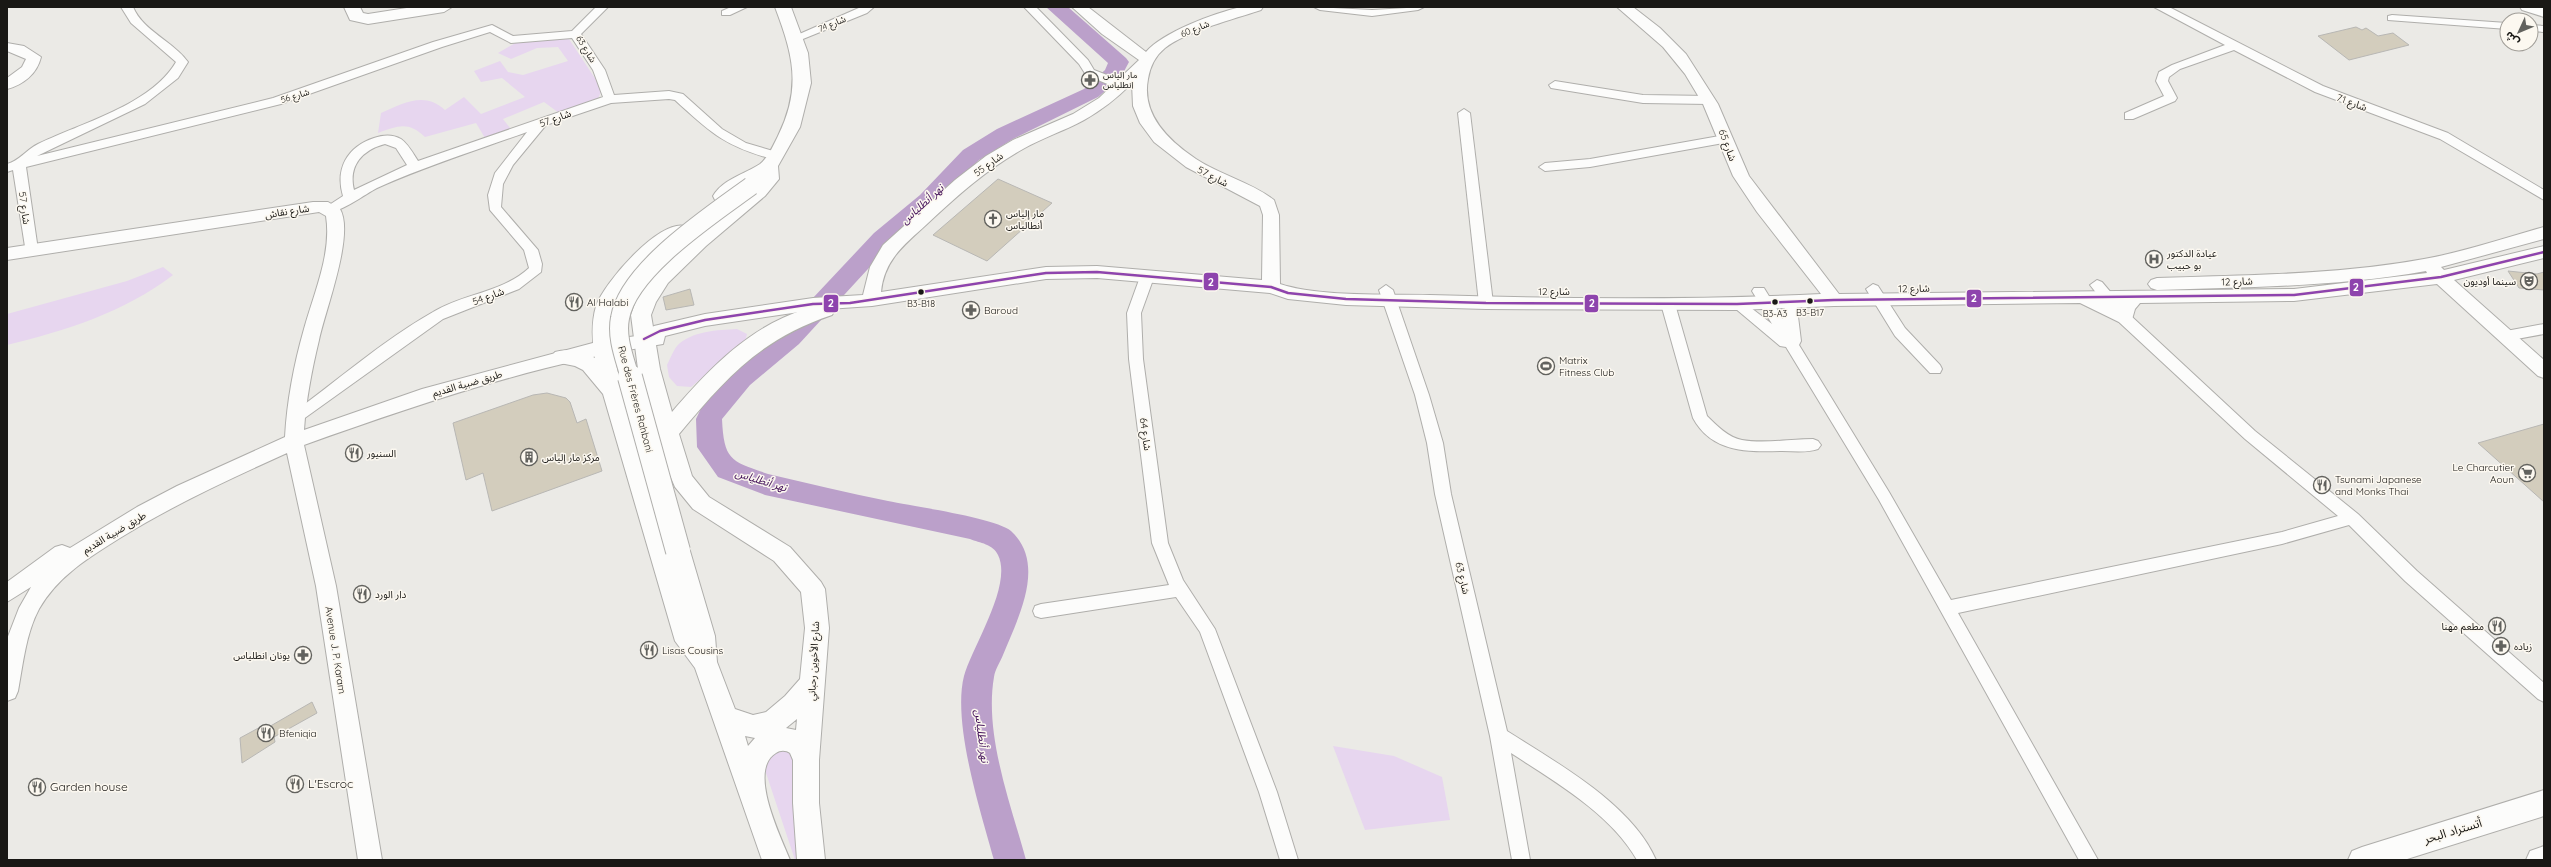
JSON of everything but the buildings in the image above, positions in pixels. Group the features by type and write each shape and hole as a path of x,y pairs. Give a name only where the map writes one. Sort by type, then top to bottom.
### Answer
{"highway":[{"path":"352,7 356,16 368,19 444,7"},
{"path":"776,860 751,786 705,662 687,641 616,400 604,347 603,319 614,290 630,270 738,184 772,162 792,124 802,87 802,68 783,7"},
{"name":"Rue des Frères Rahbani","path":"705,662 703,636 622,349 620,315 628,297 648,269 751,186 772,162"},
{"name":"Rue des Frères Rahbani","path":"668,432 649,369 641,315 646,301 661,278 699,241 758,192 770,178 772,162"},
{"path":"668,432 708,386 737,359 765,337 822,309"},
{"path":"562,357 580,358 592,365 607,383 616,400"},
{"name":"شارع الأخوين رحباني","path":"668,432 678,472 695,497 709,509 747,530 782,554 813,589 817,628 806,760 806,803 812,860"},
{"path":"726,717 748,727 764,726 787,712 812,683"},
{"path":"751,786 757,755 769,743 785,739 791,740 801,746 806,760"},
{"name":"أتستراد البحر","path":"2362,860 2544,803"},
{"path":"2540,860 2544,859"}],"street":[{"path":"13,166 38,150 134,104 165,86 179,72 182,62 174,50 135,22 127,7"},
{"name":"شارع 63","path":"602,7 575,34 599,70 610,99"},
{"path":"726,12 741,7"},
{"name":"شارع 74","path":"794,39 868,7"},
{"path":"1030,7 1084,62 1090,72 1116,87 1140,97"},
{"path":"1079,7 1107,31 1147,59"},
{"path":"1087,7 1147,59"},
{"name":"شارع 60","path":"1147,59 1160,45 1190,30 1256,7"},
{"path":"1320,7 1372,13 1418,7"},
{"name":"شارع 65","path":"1624,7 1653,29 1677,52 1694,72 1710,100 1740,175 1754,196 1830,295"},
{"name":"شارع 71","path":"2160,7 2318,89 2444,136 2492,162 2544,196"},
{"path":"2392,18 2499,25"},
{"name":"شارع 56","path":"13,166 277,101 327,86 462,36 486,30 497,29 511,40 575,34"},
{"path":"2129,116 2171,98 2162,81 2163,75 2176,67 2234,46"},
{"path":"7,47 19,49 34,57 33,64 19,79 7,84"},
{"name":"شارع 57","path":"1147,59 1140,75 1140,97 1150,126 1174,152 1191,164 1263,200 1268,204 1271,215 1275,288"},
{"name":"شارع 55","path":"872,300 874,278 885,254 901,236 961,184 1010,149 1078,116 1116,87 1147,59"},
{"path":"1555,85 1643,99 1710,100"},
{"name":"شارع 57","path":"330,209 350,197 414,167 610,99 655,95 679,97 718,132 772,162"},
{"path":"1464,113 1486,297"},
{"name":"شارع 54","path":"295,419 440,314 515,286 527,278 536,269 536,259 531,248 495,208 495,195 506,166 541,123"},
{"path":"350,197 345,184 348,164 352,156 364,147 387,139 393,140 409,158 414,167"},
{"path":"1544,166 1577,166 1659,148 1725,139"},
{"name":"شارع 57","path":"13,166 31,250"},
{"name":"شارع نقاش","path":"7,254 313,207 330,209"},
{"path":"294,441 295,419 310,338 335,238 336,219 330,209"},
{"name":"شارع 12","path":"644,339 655,340 717,326 1046,272 1097,272 1275,288 1300,295 1762,297 2102,291 2319,278 2425,265 2544,233"},
{"name":"شارع 12","path":"1875,294 2082,297 2102,291 2135,297 2294,295 2364,288 2441,277 2541,251"},
{"path":"2425,265 2441,277 2544,371"},
{"name":"شارع 64","path":"1147,277 1134,313 1136,359 1160,543 1168,567 1180,590 1193,606 1207,629 1268,792 1289,860"},
{"path":"2102,291 2125,319 2250,435 2352,518 2411,576 2544,694"},
{"path":"1875,294 1914,350 1935,369"},
{"name":"شارع 12","path":"1486,297 1668,304 1737,304 1762,297 1791,303 1830,295"},
{"name":"شارع 63","path":"1387,296 1420,389 1435,443 1443,494 1499,736 1521,860"},
{"path":"1762,297 1884,496 2090,860"},
{"path":"2082,297 2125,319"},
{"path":"2125,319 2126,307 2135,297"},
{"path":"1791,303 1790,320 1796,352"},
{"path":"1668,304 1700,418 1709,428 1730,443 1741,446 1813,445"},
{"path":"1737,304 1796,352"},
{"path":"2506,336 2544,328"},
{"name":"طريق ضبية القديم","path":"9,590 71,546 164,492 240,456 294,441 422,396 562,357 644,339"},
{"name":"طريق ضبية القديم","path":"7,691 18,637 16,621 58,569 76,555 144,513 184,492 294,441"},
{"name":"Avenue J. P. Karam","path":"294,441 326,586 370,860"},
{"path":"1948,608 2282,538 2352,518"},
{"path":"9,590 26,583 34,582 40,590"},
{"path":"1041,611 1180,590"},
{"path":"1499,736 1553,771 1592,801 1638,842 1647,860"}],"shaded area":[{"path":"569,39 602,89 598,99 559,113 544,102 503,119 514,133 488,143 476,123 425,137 413,129 403,126 391,128 378,133 381,113 414,101 430,101 445,110 464,97 481,114 525,97 502,78 481,82 474,71 500,61 508,72 523,75 568,61 558,47 537,48 511,59 498,53 517,42"},
{"path":"163,267 173,275 135,300 115,310 94,319 51,333 7,345 7,314 127,281"},
{"path":"737,329 747,334 745,342 691,387 677,386 669,377 667,365 677,346 683,341 705,332"},
{"path":"1333,746 1394,756 1442,777 1450,820 1365,830"},
{"path":"782,750 790,752 795,763 806,860 795,860 765,770 768,756"}],"waterway":[{"name":"نهر أنطلياس","path":"1010,860 987,775 977,714 979,676 1009,604 1014,576 1012,552 1000,538 970,528 888,512 765,484 727,470 710,447 709,419 713,409 741,378 790,338 882,239 928,200 971,155 1005,134 1091,93 1114,73 1119,62 1056,7"}],"transit line":[{"name":"2","path":"644,339 660,331 705,320 813,304 850,303 1046,273 1097,272 1271,287 1288,293 1346,299 1486,303 1737,304 1834,300 2294,295 2441,277 2544,252"}],"place":[{"name":"مار الياس انطلياس","path":"1090,80"},
{"name":"مار إلياس أنطالياس","path":"993,219"},
{"name":"عيادة الدكتور بو حبيب","path":"2154,259"},
{"name":"سينما أوديون","path":"2529,281"},
{"name":"B3-B18","path":"921,292"},
{"name":"B3-B17","path":"1810,301"},
{"name":"Al Halabi","path":"574,302"},
{"name":"B3-A3","path":"1775,302"},
{"name":"Baroud","path":"971,310"},
{"name":"Matrix Fitness Club","path":"1546,366"},
{"name":"السنيور","path":"354,453"},
{"name":"مركز مار إلياس","path":"529,457"},
{"name":"Le Charcutier Aoun","path":"2527,473"},
{"name":"Tsunami Japanese and Monks Thai","path":"2322,485"},
{"name":"دار الورد","path":"362,594"},
{"name":"مطعم مهنا","path":"2497,626"},
{"name":"زياده","path":"2501,646"},
{"name":"Lisas Cousins","path":"649,650"},
{"name":"يونان انطلياس","path":"303,655"},
{"name":"Bfeniqia","path":"266,733"},
{"name":"L'Escroc","path":"295,784"},
{"name":"Garden house","path":"37,787"}]}
